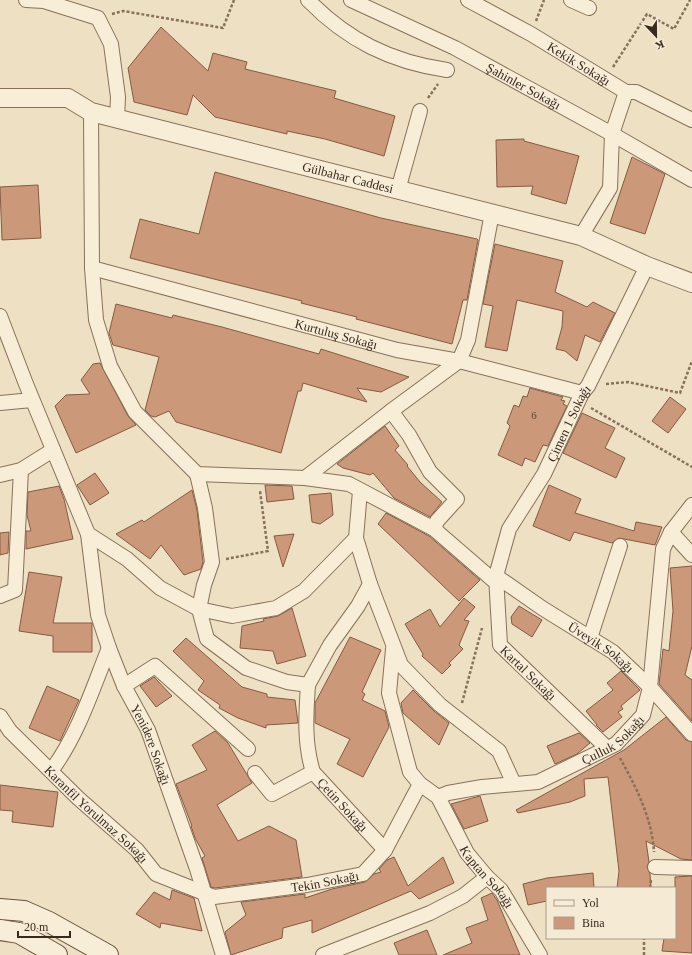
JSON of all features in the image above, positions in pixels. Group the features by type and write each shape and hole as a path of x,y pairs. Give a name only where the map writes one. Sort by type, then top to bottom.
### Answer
{"main road":[{"path":"0,909 24,911 49,922 108,955"},
{"path":"0,930 19,933 57,955"}],"street":[{"path":"26,0 44,1 98,18 111,44 118,97 117,119"},
{"path":"308,0 323,15 363,44 419,66 447,70"},
{"name":"Şahinler Sokağı","path":"351,0 454,48 612,134 692,180"},
{"name":"Kekik Sokağı","path":"468,0 531,34 626,92 636,92 692,120"},
{"path":"571,0 589,8"},
{"path":"581,236 610,188 612,134 626,92"},
{"name":"Gülbahar Caddesi","path":"0,98 68,98 91,112 117,119 581,236 647,266 692,283"},
{"path":"398,190 420,111"},
{"path":"91,112 92,268 96,320 110,366 134,412 197,474 205,508 212,562 204,585 200,609 207,639 246,668 287,682 308,685 330,645 358,606 370,584"},
{"path":"305,478 391,411 459,361 468,340 492,213"},
{"name":"Çimen 1 Sokağı","path":"494,578 509,529 544,474 647,266"},
{"name":"Kurtuluş Sokağı","path":"92,268 397,350 459,361 583,393"},
{"name":"Yenidere Sokağı","path":"0,316 32,400 88,534 98,615 108,648 124,686 148,730 205,894 223,955"},
{"path":"0,403 32,400"},
{"path":"391,411 408,435 430,472 457,499 437,521 434,529"},
{"path":"0,475 21,470 53,450"},
{"path":"0,596 15,590 21,470"},
{"name":"Üveyik Sokağı","path":"197,474 305,478 349,484 434,529 494,578 613,652 650,687 692,734"},
{"path":"360,491 356,538 370,584 402,665 440,705 499,751 514,784"},
{"name":"Çulluk Sokağı","path":"438,797 448,793 482,787 538,782 612,746 643,715 650,687 663,548 670,532 692,505"},
{"path":"670,532 692,555"},
{"path":"88,534 127,558 160,588 200,609 232,616 276,608 304,591 356,538"},
{"path":"590,638 620,546"},
{"name":"Kartal Sokağı","path":"494,578 500,645 612,746"},
{"path":"394,644 389,693 410,772 420,784 438,797"},
{"path":"51,771 65,753 108,648"},
{"path":"124,686 155,666 248,749"},
{"name":"Çetin Sokağı","path":"308,685 305,721 308,757 312,772 385,850"},
{"name":"Karanfil Yorulmaz Sokağı","path":"0,716 10,731 78,798 137,850 156,874 205,894"},
{"path":"255,773 272,794 312,772"},
{"name":"Tekin Sokağı","path":"205,894 214,897 306,886 363,874 385,850 420,784"},
{"name":"Kaptan Sokağı","path":"438,797 467,853 487,877 501,890 540,955"},
{"path":"655,866 692,868"},
{"path":"323,955 430,913 462,896 487,877"}],"path":[{"path":"98,18 123,11 223,28 234,0"},
{"path":"531,34 544,0"},
{"path":"605,79 647,14 674,29 690,0"},
{"path":"583,393 628,382 680,393 692,361"},
{"path":"583,393 692,468"},
{"path":"212,562 268,551 259,476"},
{"path":"458,719 483,623"},
{"path":"612,746 643,805 653,835 655,866 650,887"},
{"path":"644,939 644,955"}],"building":[{"path":"161,27 208,71 213,53 247,62 245,69 336,91 334,98 395,116 384,156 325,139 287,131 287,134 215,117 193,95 187,115 134,102 128,68"},
{"path":"524,139 524,141 579,156 566,204 531,194 533,186 497,187 496,140"},
{"path":"632,157 665,174 645,234 610,223"},
{"path":"215,172 381,218 477,239 467,300 463,300 452,344 356,319 357,317 301,303 302,301 130,258 140,219 199,234"},
{"path":"38,185 41,238 2,240 0,187"},
{"path":"495,244 563,261 555,292 587,307 593,302 615,313 600,342 585,335 577,361 565,351 556,349 562,327 563,311 517,300 507,351 485,347 493,306 483,304"},
{"path":"116,304 172,318 173,315 222,327 319,354 321,349 409,377 381,392 357,388 367,402 303,383 301,391 298,391 281,453 176,422 169,411 155,417 151,416 145,410 159,357 113,345 109,333"},
{"path":"100,363 128,416 136,425 76,453 55,406 66,395 90,394 81,380 93,364"},
{"path":"530,388 563,397 561,400 565,401 563,404 567,406 548,446 543,445 535,462 525,458 522,466 498,455 510,426 507,423 514,405 519,407 523,396 527,397"},
{"path":"670,397 686,409 668,433 652,421"},
{"path":"582,413 615,428 605,448 625,458 616,478 563,453"},
{"path":"385,426 399,446 395,450 408,465 407,466 420,482 442,502 430,517 394,498 373,473 370,475 343,468 337,464"},
{"path":"95,473 109,493 90,505 77,485"},
{"path":"265,485 292,486 294,499 267,502"},
{"path":"549,485 581,499 575,513 634,531 636,522 662,527 655,545 619,538 612,543 574,532 570,541 533,526"},
{"path":"59,486 64,499 73,539 26,549 26,531 31,531 27,515 28,492"},
{"path":"192,490 197,510 203,562 201,569 184,575 161,545 150,559 116,534 142,520 144,522"},
{"path":"331,493 333,515 320,524 312,522 309,495"},
{"path":"386,513 429,536 480,580 459,601 378,524"},
{"path":"9,532 8,553 0,555 0,533"},
{"path":"294,534 283,567 274,536"},
{"path":"692,566 692,646 685,675 692,680 692,721 659,684 663,649 669,651 673,611 670,568"},
{"path":"29,572 62,577 53,623 92,623 92,652 53,652 53,636 19,631"},
{"path":"464,598 475,607 464,620 469,621 459,645 463,649 449,663 451,665 442,674 422,656 423,654 405,624 430,609 440,627"},
{"path":"519,606 542,620 532,637 512,624 511,617"},
{"path":"292,608 306,656 277,664 273,651 240,648 242,626 278,616"},
{"path":"350,637 381,650 362,692 365,694 362,700 385,711 389,727 363,777 337,764 350,739 315,723 315,703"},
{"path":"186,638 242,687 267,694 267,697 295,700 298,723 266,725 266,728 238,718 219,708 220,705 198,690 204,681 173,651"},
{"path":"621,671 640,690 621,706 623,709 618,712 622,717 603,732 586,711 613,690 607,683"},
{"path":"154,677 172,696 156,707 140,686"},
{"path":"47,686 79,700 60,741 29,728"},
{"path":"413,690 434,711 449,723 439,745 403,713 401,703"},
{"path":"666,717 686,740 692,742 692,860 681,859 646,841 649,862 647,867 650,874 651,887 617,887 619,871 608,777 584,779 585,796 570,802 518,813 516,810 624,750"},
{"path":"215,731 228,743 252,783 217,805 238,841 269,826 296,840 302,877 215,888 211,887 202,858 205,856 195,838 176,784 207,770 192,745"},
{"path":"579,733 590,743 577,754 555,764 547,746"},
{"path":"0,785 58,792 53,827 12,822 13,811 0,810"},
{"path":"480,796 488,821 464,829 451,804"},
{"path":"394,857 408,886 443,857 454,883 419,899 411,891 312,933 312,920 283,928 282,938 231,955 225,932 246,915 241,902 305,894 305,898 332,889 365,882 374,874 381,872 379,869 387,860"},
{"path":"593,873 594,887 546,887 546,901 528,905 523,884 547,878"},
{"path":"692,876 692,953 662,951 664,939 676,939 675,877"},
{"path":"172,890 194,898 202,931 161,923 160,928 136,914 154,892 170,900"},
{"path":"492,893 497,900 520,955 443,955 472,943 466,928 488,920 481,898"},
{"path":"427,930 437,955 399,955 394,943"}]}
